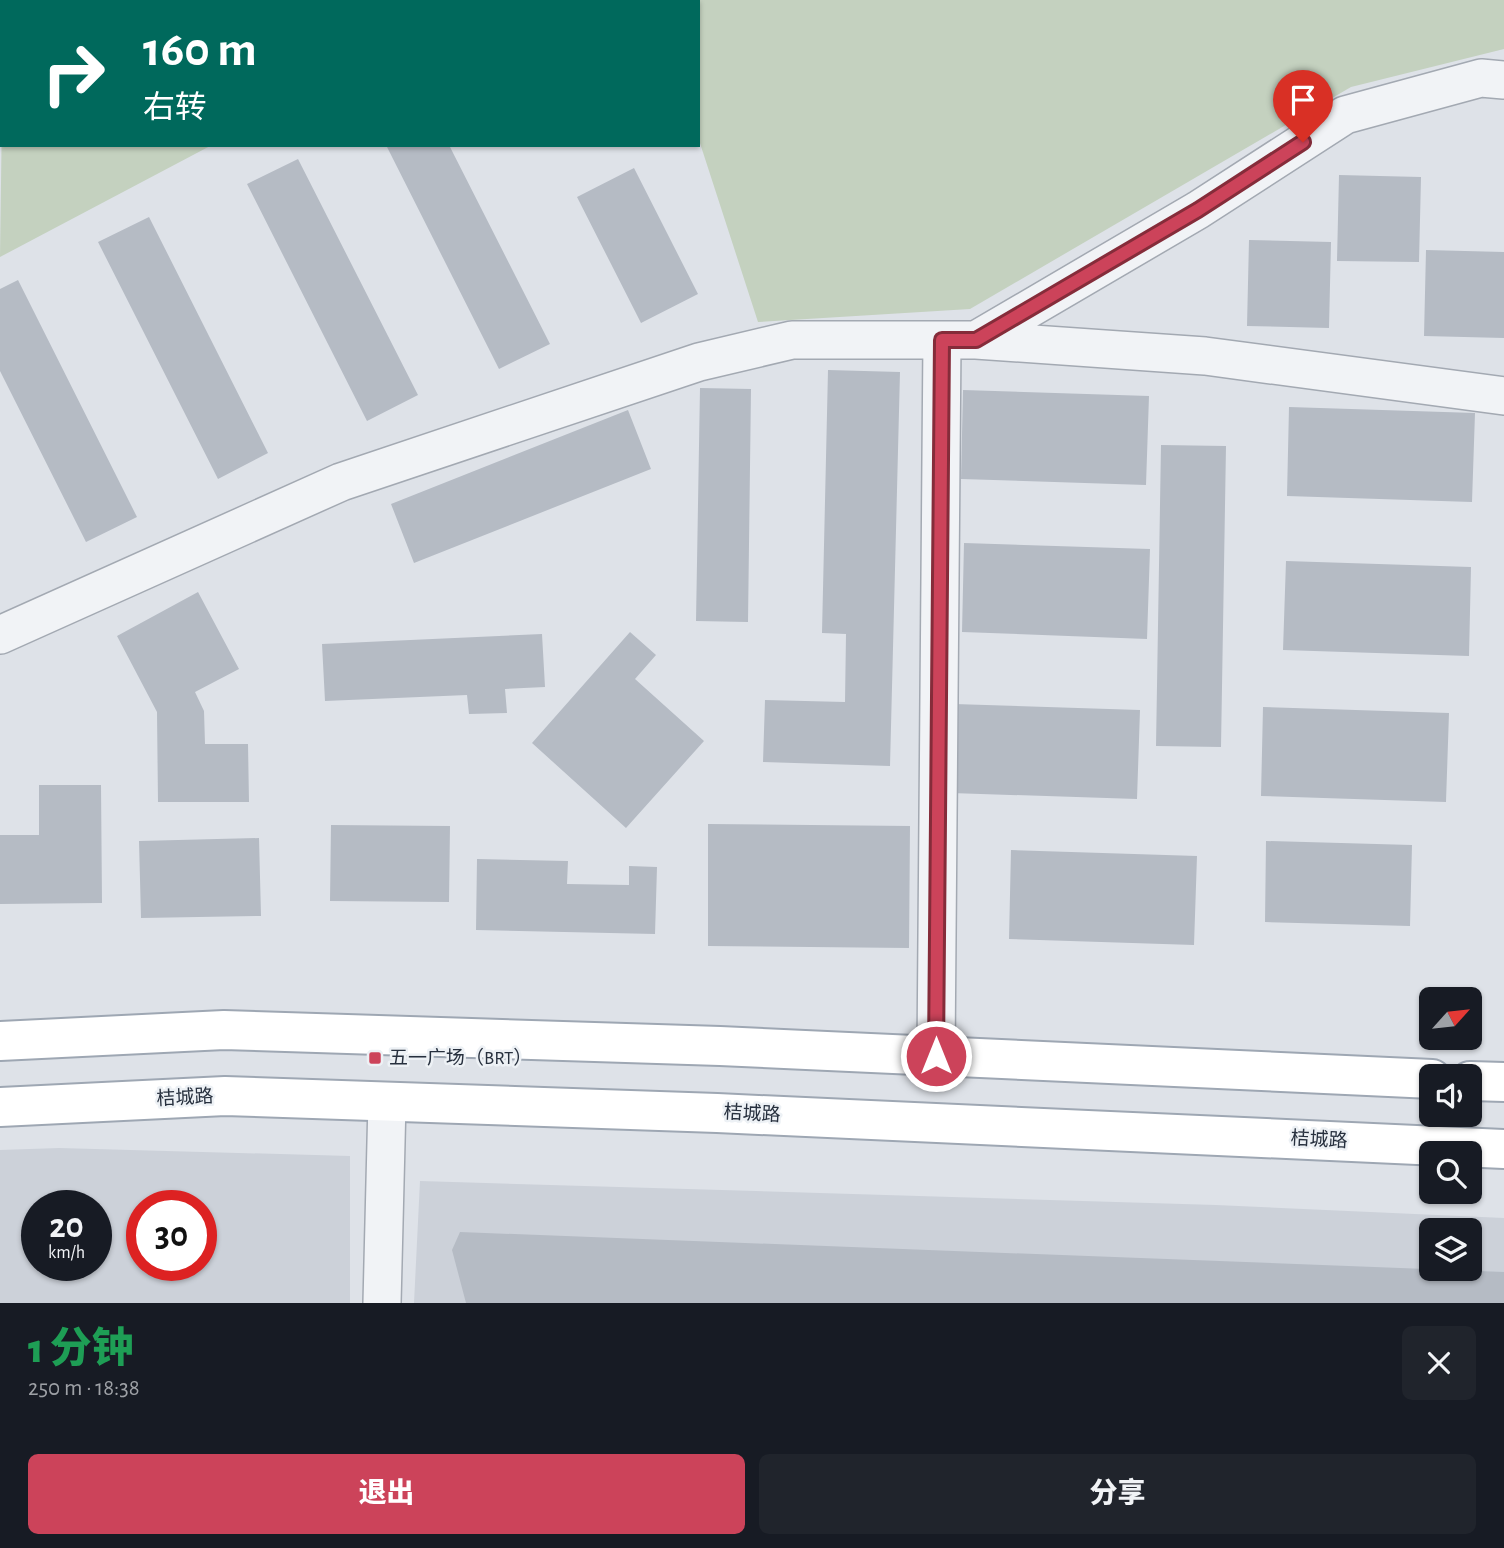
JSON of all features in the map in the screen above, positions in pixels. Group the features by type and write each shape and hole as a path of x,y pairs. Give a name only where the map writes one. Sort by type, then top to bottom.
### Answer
{"main road":[{"path":"0,1041 224,1030 936,1056 1419,1078"},
{"path":"1482,1081 1504,1082"},
{"name":"桔城路","path":"0,1107 225,1096 731,1113 1504,1149"}],"street":[{"path":"959,340 1198,210 1345,115 1481,79 1504,80"},
{"path":"936,1056 959,340"},
{"path":"0,635 341,482 699,362 792,341 959,340 1205,356 1504,396"},
{"path":"382,1303 387,1102"}],"shaded area":[{"path":"59,1148 350,1156 350,1303 0,1303 0,1150"},
{"path":"420,1181 1216,1205 1504,1218 1504,1303 414,1303"}],"green space":[{"path":"700,0 1504,0 1504,49 1351,87 970,309 758,322 700,143"},
{"path":"2,147 208,147 0,257"}],"building":[{"path":"387,147 450,147 550,344 499,369"},
{"path":"298,159 418,395 367,421 247,184"},
{"path":"634,168 698,294 641,323 577,197"},
{"path":"1339,175 1421,177 1419,262 1337,261"},
{"path":"149,217 268,453 218,479 98,242"},
{"path":"1249,240 1331,242 1329,328 1247,326"},
{"path":"1426,250 1504,252 1504,338 1424,336"},
{"path":"18,280 137,517 86,542 0,371 0,289"},
{"path":"828,370 900,372 890,766 763,762 765,700 845,702 846,634 822,633"},
{"path":"700,388 751,389 748,622 696,621"},
{"path":"963,390 1149,396 1146,485 961,479"},
{"path":"1289,407 1475,413 1472,502 1287,496"},
{"path":"628,410 651,469 414,563 391,504"},
{"path":"1161,445 1226,446 1221,747 1156,746"},
{"path":"964,543 1150,549 1147,639 962,632"},
{"path":"1286,561 1471,567 1469,656 1283,650"},
{"path":"198,592 239,669 195,692 204,711 205,744 248,744 249,802 158,802 157,712 117,636"},
{"path":"630,632 656,655 635,679 704,741 626,828 532,743"},
{"path":"542,634 545,687 505,689 507,713 469,714 467,695 325,701 322,644"},
{"path":"954,704 1140,710 1137,799 951,793"},
{"path":"1263,707 1449,713 1446,802 1261,796"},
{"path":"39,785 101,785 102,903 0,904 0,835 39,835"},
{"path":"708,824 910,826 909,948 708,946"},
{"path":"331,825 450,826 449,902 330,901"},
{"path":"259,838 261,916 141,918 139,841"},
{"path":"1266,841 1412,845 1410,926 1265,922"},
{"path":"1011,850 1197,856 1194,945 1009,939"},
{"path":"477,859 568,861 567,884 629,885 629,866 657,867 655,934 476,930"},
{"path":"460,1232 1419,1269 1419,1281 1482,1281 1482,1271 1504,1272 1504,1303 466,1303 452,1250"}],"place":[{"name":"五一广场（BRT）","path":"375,1058"}],"route":[{"path":"936,1056 942,340 976,340 1198,210 1303,142"}]}
